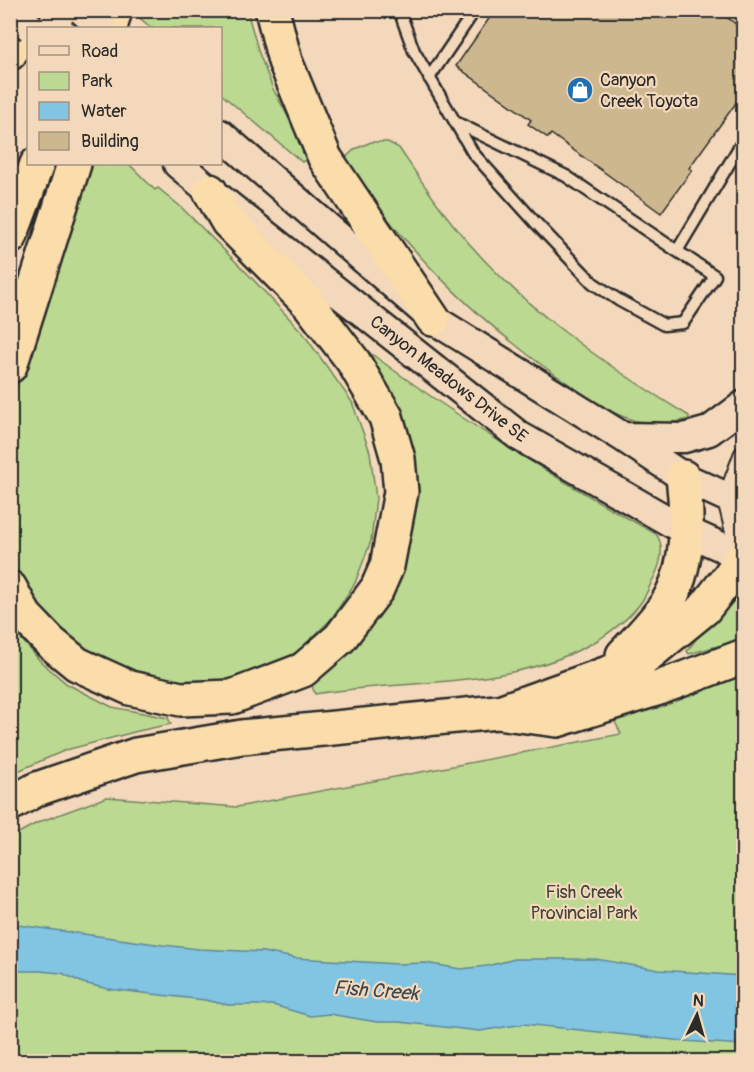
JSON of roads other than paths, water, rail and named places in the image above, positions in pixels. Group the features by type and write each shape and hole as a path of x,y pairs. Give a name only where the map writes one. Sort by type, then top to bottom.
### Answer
{"highway":[{"path":"10,53 23,10"},
{"path":"83,27 89,10"},
{"path":"110,27 115,10"},
{"path":"272,10 285,61 326,158 433,319"},
{"path":"10,237 37,165"},
{"path":"10,366 74,165"},
{"path":"10,588 25,615 50,642 77,664 130,688 181,699 232,697 303,670 340,638 377,589 387,566 401,492 398,459 386,417 353,361 310,305 228,222 210,191"},
{"path":"604,676 644,633 667,603 678,578 684,556 687,512 682,477"},
{"path":"10,804 37,789 136,755 242,737 497,712 604,676 639,662 704,609 743,556"},
{"path":"497,712 557,720 659,688 744,656"}],"main road":[{"path":"11,10 30,27"},
{"path":"82,10 101,27"},
{"name":"Canyon Meadows Drive SE","path":"222,136 433,319 623,437 682,477 736,502"},
{"name":"Canyon Meadows Drive SE","path":"179,165 519,436 686,531 743,556"},
{"path":"623,437 684,438 709,431 744,405"}],"street":[{"path":"743,556 736,502 744,456"}],"lane":[{"path":"399,10 414,51 429,78 473,153 594,283 664,325 683,323 715,276 566,176 455,122"},
{"path":"429,78 475,10"},
{"path":"677,251 744,139"}],"water":[{"name":"Fish Creek","path":"11,924 163,945 263,952 295,958 398,964 425,963 461,969 515,959 596,959 659,970 743,976 743,1045 524,1024 480,1031 399,1022 377,1022 329,1014 310,1016 273,1005 228,1005 205,1000 108,989 83,983 62,973 11,971"}],"place":[{"name":"Canyon Creek Toyota","path":"580,90"}],"park label":[{"name":"Fish Creek Provincial Park","path":"584,902"}]}
